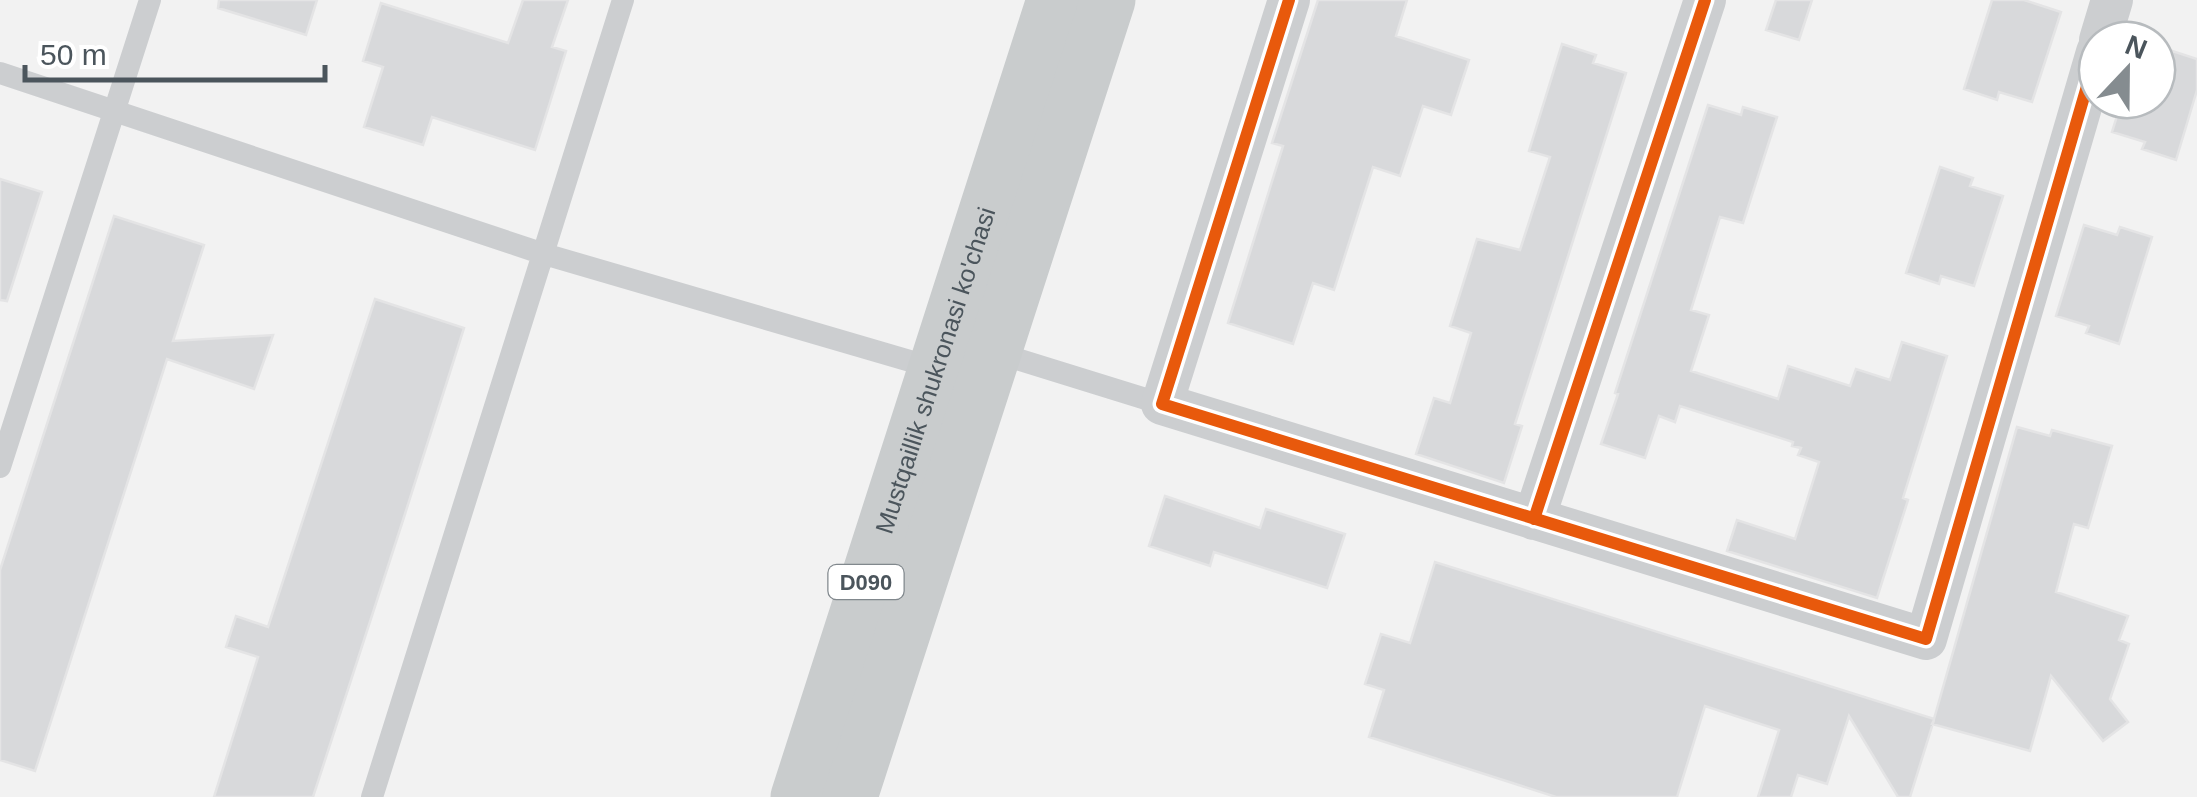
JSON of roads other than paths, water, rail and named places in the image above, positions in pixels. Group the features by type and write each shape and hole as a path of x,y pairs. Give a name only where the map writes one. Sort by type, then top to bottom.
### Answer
{"main road":[{"name":"Mustqaillik shukronasi ko'chasi","path":"798,797 1054,0"},
{"name":"Mustqaillik shukronasi ko'chasi","path":"850,797 1108,0"}],"street":[{"path":"1290,0 1162,404 1926,639 2077,120"},
{"path":"1534,519 1704,0"}],"lane":[{"path":"0,466 150,0"},
{"path":"372,797 622,0"},
{"path":"0,74 544,254 934,368"},
{"path":"994,352 1162,404"}]}
